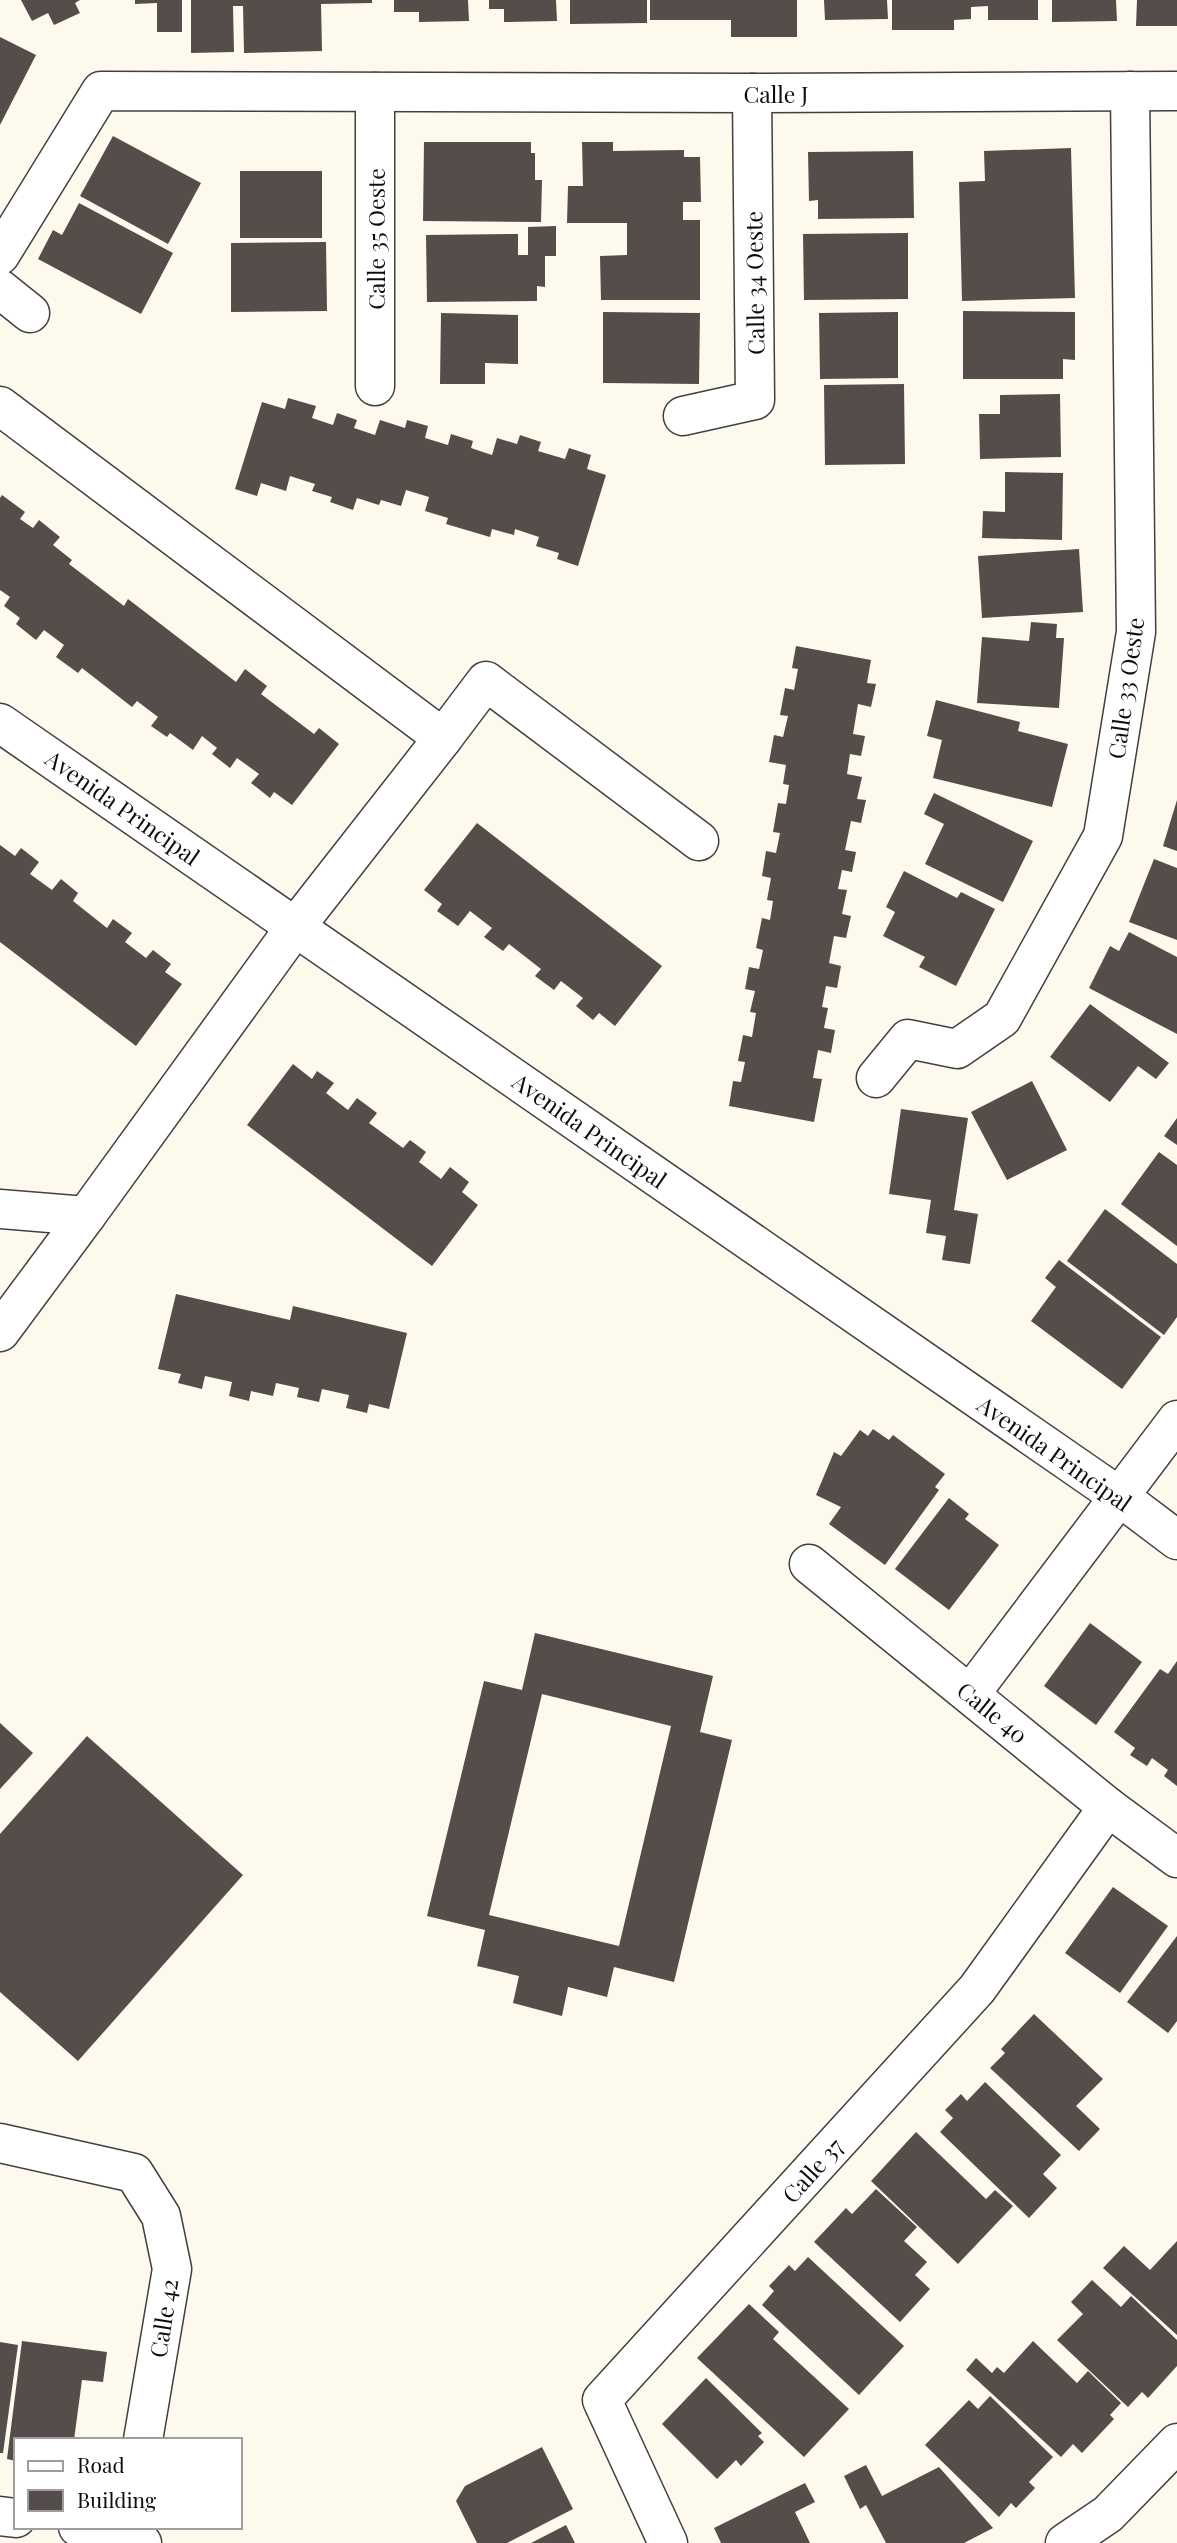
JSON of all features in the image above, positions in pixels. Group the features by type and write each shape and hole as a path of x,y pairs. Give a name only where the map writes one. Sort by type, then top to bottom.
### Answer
{"street":[{"name":"Calle J","path":"0,255 101,91 1177,91"},
{"name":"Calle 33 Oeste","path":"876,1078 908,1039 957,1049 1002,1017 1104,835 1136,632 1130,91"},
{"name":"Calle 35 Oeste","path":"374,92 375,386"},
{"name":"Calle 34 Oeste","path":"683,416 755,400 752,93"},
{"path":"0,289 30,313"},
{"path":"0,406 443,738"},
{"path":"0,1332 296,926 486,681 699,841"},
{"name":"Avenida Principal","path":"0,723 1120,1497 1177,1540"},
{"path":"0,1209 86,1216"},
{"path":"971,1693 1177,1420"},
{"name":"Calle 40","path":"808,1564 971,1693 1108,1807 1177,1858"},
{"name":"Calle 37","path":"668,2543 602,2400 978,1989 1108,1807"},
{"name":"Calle 42","path":"0,2143 134,2173 161,2216 172,2269 143,2438"},
{"path":"1065,2543 1108,2514 1177,2443"},
{"path":"92,2529 132,2535"}],"building":[{"path":"21,0 80,0 75,3 80,13 54,25 48,13 32,21"},
{"path":"135,0 182,0 182,32 157,32 157,3 135,4"},
{"path":"191,0 372,0 372,3 321,4 322,51 244,53 243,6 233,6 234,52 191,53"},
{"path":"394,0 468,0 469,21 419,22 419,12 394,12"},
{"path":"489,0 556,0 557,21 504,22 504,9 489,9"},
{"path":"570,0 647,0 647,23 570,24"},
{"path":"650,0 797,0 797,37 731,37 731,20 650,20"},
{"path":"824,0 887,0 888,19 825,20"},
{"path":"892,0 1038,0 1038,20 988,20 988,6 971,7 971,19 954,20 954,30 892,30"},
{"path":"1052,0 1116,0 1117,21 1052,22"},
{"path":"1137,0 1177,0 1177,26 1136,26"},
{"path":"0,37 36,55 0,125"},
{"path":"113,136 201,183 168,244 80,196"},
{"path":"424,142 531,142 531,153 535,153 535,180 542,180 541,222 423,221"},
{"path":"582,142 613,142 613,151 684,150 684,157 700,157 701,202 683,202 683,220 700,220 700,300 601,300 600,256 627,255 627,223 567,223 568,186 583,186"},
{"path":"1071,148 1075,298 962,301 959,182 985,181 984,151"},
{"path":"913,151 914,218 818,219 818,200 809,201 808,152"},
{"path":"240,171 322,171 322,238 240,238"},
{"path":"79,203 173,253 141,314 38,259 53,230 62,235"},
{"path":"556,226 556,256 545,256 545,287 537,286 537,301 427,302 426,235 518,234 518,255 528,255 528,227"},
{"path":"908,233 908,299 804,300 803,234"},
{"path":"326,242 327,311 231,312 231,243"},
{"path":"963,311 1075,312 1075,360 1063,359 1063,379 963,379"},
{"path":"603,312 700,313 699,384 603,383"},
{"path":"898,312 898,378 820,379 819,313"},
{"path":"441,313 518,315 518,364 485,363 485,384 440,384"},
{"path":"904,384 905,464 825,465 824,385"},
{"path":"1060,394 1061,457 980,459 979,414 1000,414 1000,395"},
{"path":"288,398 316,406 312,418 333,425 337,413 357,420 354,428 375,435 380,420 405,428 407,420 428,426 425,438 448,445 451,434 473,441 471,448 492,455 497,438 517,444 520,435 541,442 538,451 565,459 569,448 591,455 587,469 606,475 578,566 557,559 559,553 536,546 539,537 515,529 514,535 492,529 490,537 446,524 448,518 425,511 429,497 406,490 401,506 381,500 379,505 357,498 353,510 330,502 332,497 312,491 315,484 290,476 286,491 261,483 257,496 235,489 262,402 285,409"},
{"path":"1005,472 1063,473 1062,540 982,538 983,511 1005,512"},
{"path":"2,495 25,512 20,519 33,528 39,520 60,537 53,545 72,560 69,564 124,606 128,599 236,682 245,669 267,686 261,694 314,734 319,728 339,744 292,805 274,792 270,798 251,783 259,774 237,758 230,768 212,754 217,748 202,736 193,750 170,733 167,737 151,726 158,717 137,701 132,707 82,668 78,673 56,657 64,645 44,630 36,640 16,624 20,618 4,606 10,597 0,590"},
{"path":"1079,549 1083,612 982,618 978,556"},
{"path":"1031,622 1057,624 1056,638 1064,638 1059,708 977,703 982,637 1029,641"},
{"path":"796,646 871,660 867,683 876,684 871,707 858,704 853,734 865,736 861,756 850,754 847,774 862,777 857,799 866,800 861,823 851,821 845,850 856,852 852,872 842,870 838,889 847,890 842,914 851,916 846,938 834,936 829,963 841,966 837,988 826,986 822,1007 828,1008 824,1028 835,1030 831,1053 818,1050 813,1078 822,1079 814,1122 729,1106 733,1081 741,1082 745,1062 738,1061 743,1035 752,1037 756,1013 750,1012 755,991 745,989 749,967 759,969 763,950 756,948 762,918 770,920 773,901 767,900 771,878 762,876 766,851 776,853 780,833 773,832 778,803 786,804 789,785 783,784 786,765 769,762 774,735 783,737 788,716 780,715 785,688 794,690 798,669 792,668"},
{"path":"936,700 1020,722 1018,731 1068,744 1052,807 933,778 942,740 927,736"},
{"path":"934,793 1033,841 1003,902 925,864 944,824 924,814"},
{"path":"1177,800 1177,851 1163,846"},
{"path":"477,823 662,966 615,1026 599,1013 593,1020 576,1006 583,998 561,981 554,990 535,976 541,969 509,944 503,951 484,937 492,928 470,911 458,926 437,911 442,904 424,890"},
{"path":"0,845 15,856 21,848 39,862 30,874 52,890 61,879 78,893 73,901 107,928 113,919 132,933 125,942 146,958 153,950 171,964 165,972 182,984 136,1046 0,942"},
{"path":"1154,859 1177,868 1177,940 1129,922"},
{"path":"904,871 957,898 961,892 995,909 956,986 919,967 925,957 883,936 895,912 886,907"},
{"path":"1129,932 1177,957 1177,1034 1089,988 1110,946 1119,951"},
{"path":"1090,1004 1169,1063 1156,1079 1138,1066 1110,1102 1050,1057"},
{"path":"293,1064 312,1079 317,1071 334,1083 326,1093 348,1110 357,1098 377,1113 369,1123 403,1148 410,1140 426,1152 419,1162 441,1179 450,1167 469,1182 462,1192 478,1205 432,1266 247,1125"},
{"path":"1032,1081 1067,1150 1007,1180 971,1112"},
{"path":"901,1109 968,1118 954,1210 978,1214 970,1264 942,1260 946,1236 926,1233 931,1200 889,1194"},
{"path":"1177,1118 1177,1145 1164,1136"},
{"path":"1159,1152 1177,1165 1177,1246 1121,1204"},
{"path":"1105,1209 1177,1264 1177,1317 1164,1335 1067,1261"},
{"path":"1059,1260 1161,1337 1122,1389 1031,1321 1056,1287 1045,1278"},
{"path":"176,1294 290,1320 293,1306 407,1333 389,1409 369,1404 367,1413 346,1408 349,1395 322,1389 319,1402 297,1397 299,1388 276,1383 273,1396 251,1391 249,1401 229,1396 232,1382 205,1376 202,1389 178,1383 181,1374 158,1369"},
{"path":"873,1429 889,1440 893,1435 945,1474 935,1487 939,1490 885,1565 829,1524 841,1507 816,1495 834,1452 841,1456 860,1430 868,1436"},
{"path":"949,1498 969,1514 965,1519 999,1545 949,1610 895,1569"},
{"path":"1090,1623 1142,1662 1096,1725 1044,1686"},
{"path":"535,1633 713,1676 700,1732 732,1740 674,1982 614,1967 607,1997 568,1987 562,2016 513,2003 519,1976 477,1966 485,1930 427,1916 484,1681 522,1690","holes":["542,1694 671,1726 619,1946 489,1915"]},
{"path":"1177,1661 1177,1786 1164,1776 1168,1770 1152,1758 1147,1766 1130,1755 1135,1748 1114,1732 1160,1669 1168,1674"},
{"path":"0,1723 33,1753 0,1789"},
{"path":"87,1736 243,1875 78,2061 0,1992 0,1834"},
{"path":"1113,1887 1168,1926 1120,1993 1065,1953"},
{"path":"1177,1936 1177,2021 1168,2033 1127,2002"},
{"path":"1034,2014 1103,2079 1076,2106 1100,2129 1079,2151 990,2068 1005,2053 1001,2049"},
{"path":"985,2082 1061,2155 1043,2174 1057,2188 1029,2218 940,2132 953,2118 945,2110 961,2094 967,2101"},
{"path":"916,2132 986,2199 995,2190 1013,2206 958,2264 871,2181"},
{"path":"876,2189 917,2227 904,2241 927,2262 915,2275 930,2289 900,2322 814,2242 846,2208 852,2214"},
{"path":"1177,2241 1177,2335 1103,2268 1124,2246 1150,2270"},
{"path":"808,2257 904,2346 859,2395 762,2305 774,2291 769,2286 789,2265 795,2271"},
{"path":"1092,2280 1121,2307 1131,2296 1177,2340 1177,2366 1148,2398 1142,2392 1128,2407 1057,2340 1083,2314 1071,2302"},
{"path":"749,2304 779,2332 773,2339 849,2409 804,2457 697,2358"},
{"path":"22,2341 107,2352 103,2382 82,2380 74,2438 14,2438 14,2461 7,2459"},
{"path":"1033,2341 1077,2383 1088,2371 1121,2403 1110,2415 1114,2419 1082,2453 1073,2444 1061,2457 966,2370 976,2358 992,2373 997,2367 1004,2373"},
{"path":"0,2342 18,2345 3,2453 0,2453"},
{"path":"706,2378 762,2433 758,2436 764,2442 741,2466 736,2460 717,2479 662,2424"},
{"path":"990,2396 1053,2457 1029,2482 1035,2488 1016,2508 1011,2503 999,2517 925,2445 969,2400 978,2409"},
{"path":"542,2447 573,2509 507,2543 477,2543 456,2501 465,2486"},
{"path":"866,2465 882,2496 939,2467 993,2528 964,2543 886,2543 866,2505 860,2509 844,2476"},
{"path":"805,2483 815,2502 795,2512 810,2543 721,2543 714,2528"},
{"path":"566,2525 575,2543 531,2543"}]}
